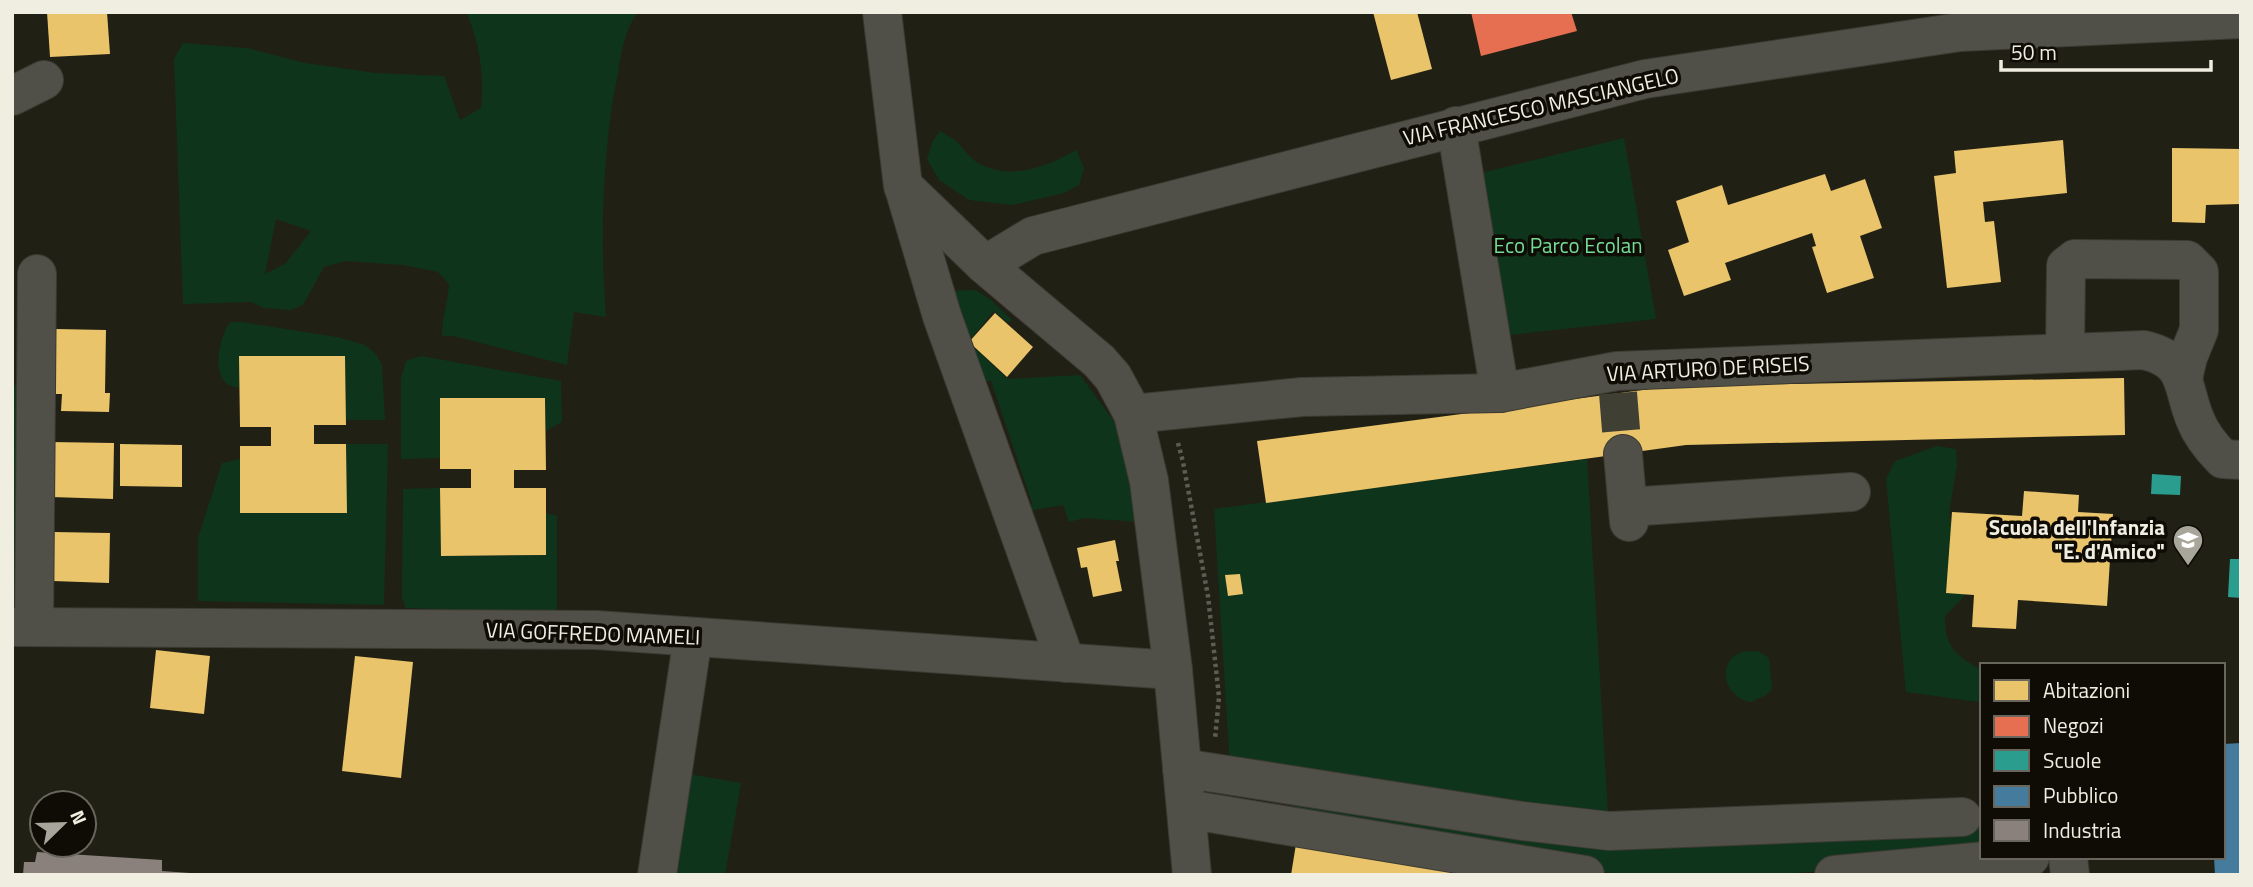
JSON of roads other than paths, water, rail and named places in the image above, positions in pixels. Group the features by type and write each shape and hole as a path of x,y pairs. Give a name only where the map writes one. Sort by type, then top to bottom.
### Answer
{"street":[{"path":"882,12 903,186 942,316 1066,663"},
{"name":"VIA FRANCESCO MASCIANGELO","path":"985,265 1032,236 1645,79 1960,32 2241,19"},
{"path":"1456,126 1500,393"},
{"path":"903,186 985,265 1099,361 1113,377 1133,414 1149,481 1173,670 1192,875"},
{"path":"2065,353 2066,266 2075,259 2187,260 2199,272 2199,330 2183,378 2191,409 2201,432 2232,459"},
{"path":"23,627 37,274"},
{"name":"VIA ARTURO DE RISEIS","path":"1133,414 1302,397 1500,393 1618,382 2144,350 2162,356 2178,369 2183,378"},
{"path":"1623,454 1629,515 1851,492"},
{"name":"VIA GOFFREDO MAMELI","path":"23,627 596,630 1173,670"},
{"path":"657,875 693,637"},
{"path":"1182,768 1536,823 1609,831 1962,817"},
{"path":"1186,808 1585,875"},
{"path":"1834,875 2008,859"}],"tunnel":[{"path":"1618,393 1623,454"}],"place":[{"name":"Scuola dell'Infanzia \"E. d'Amico\"","path":"2188,567"}],"park label":[{"name":"Eco Parco Ecolan","path":"1568,246"}]}
